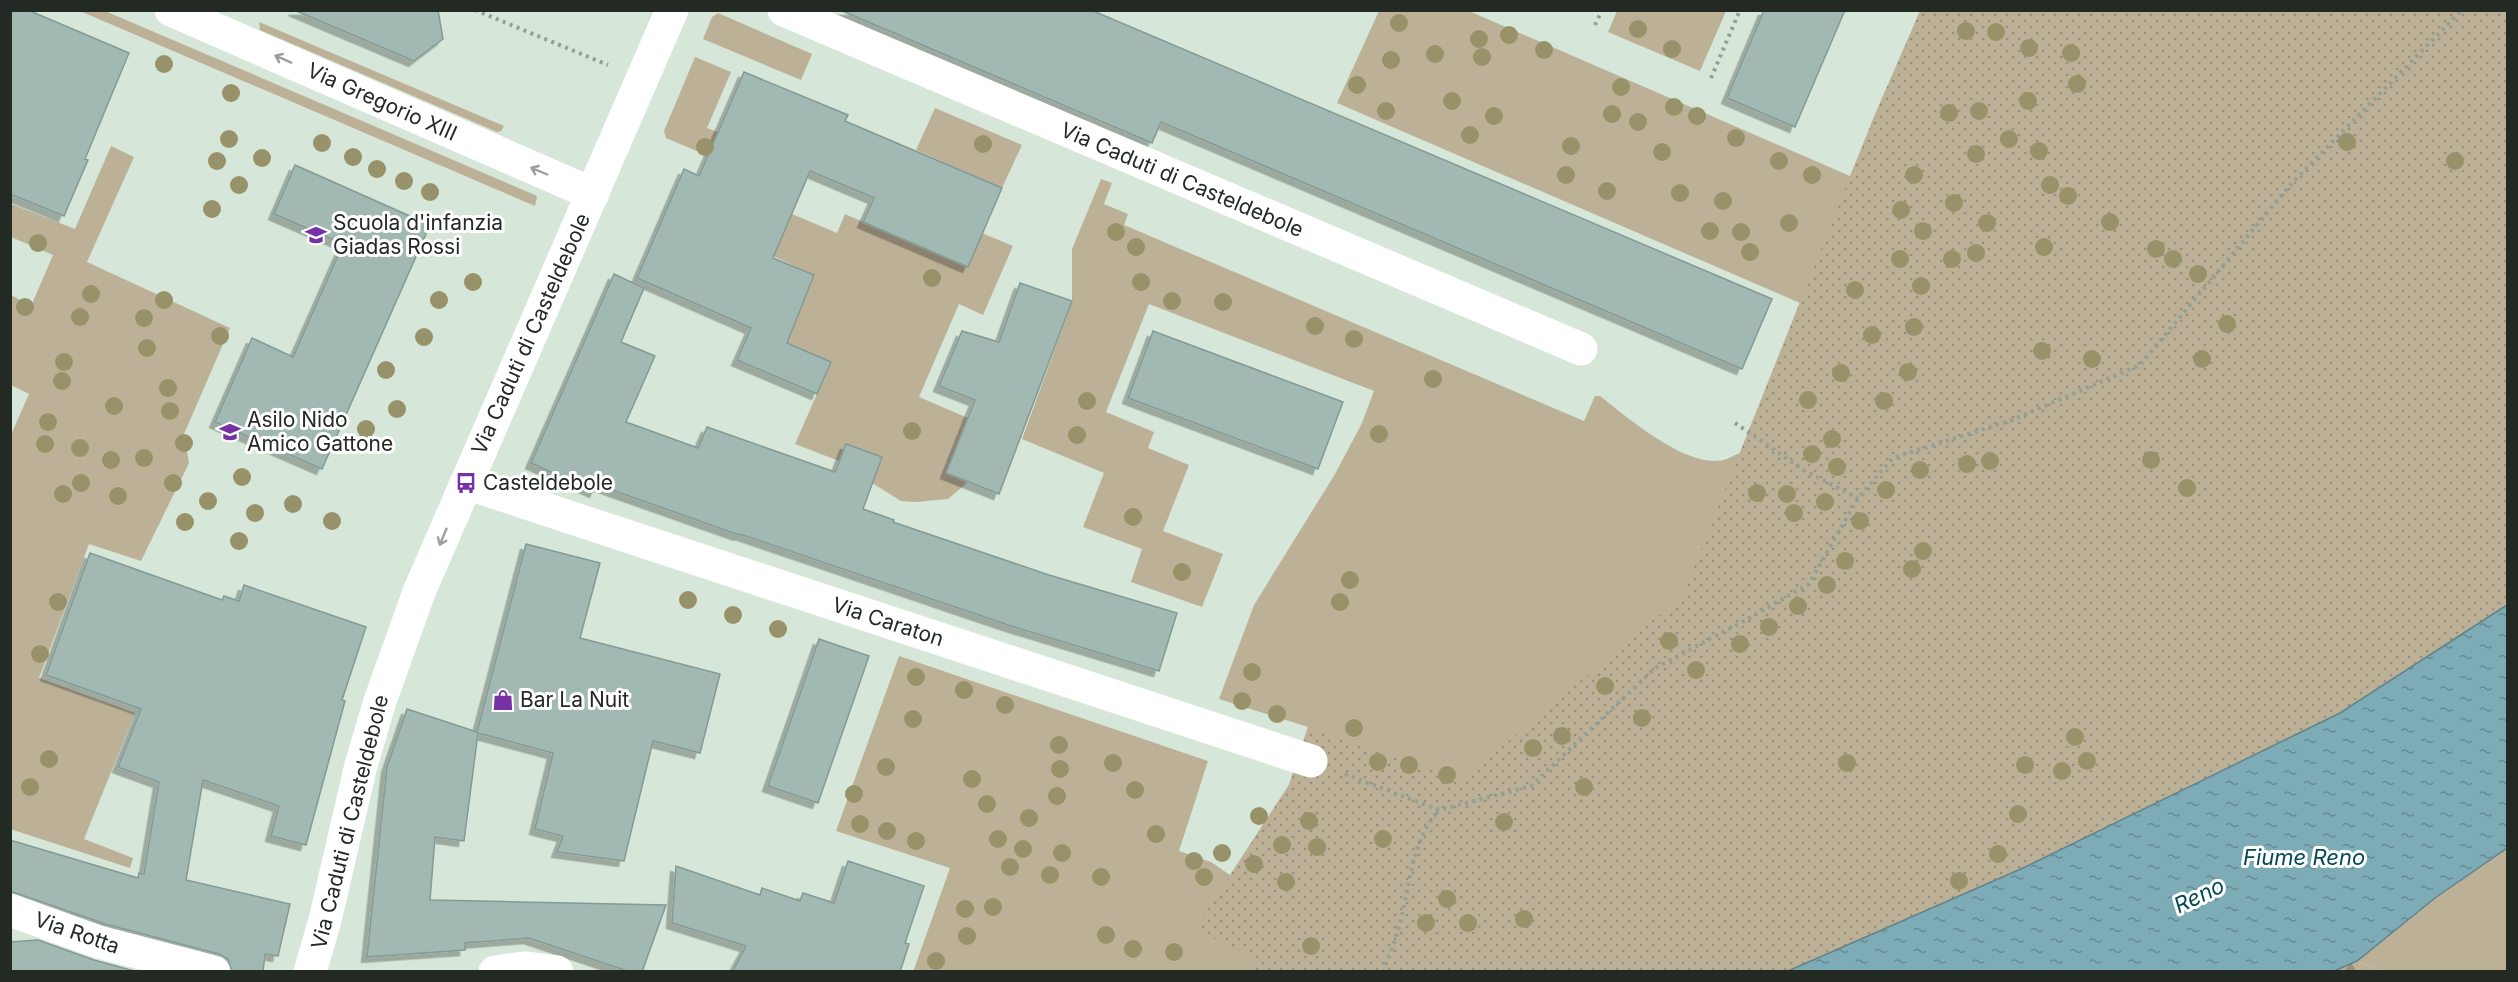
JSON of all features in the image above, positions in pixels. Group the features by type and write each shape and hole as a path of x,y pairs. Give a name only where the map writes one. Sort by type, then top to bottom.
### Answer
{"street":[{"name":"Via Gregorio XIII","path":"171,10 593,194"},
{"name":"Via Caduti di Casteldebole","path":"310,972 326,920 361,765 380,701 419,592 672,10"},
{"name":"Via Caduti di Casteldebole","path":"784,10 1581,349"},
{"name":"Via Caraton","path":"466,483 1311,761"},
{"name":"Via Rotta","path":"10,910 99,942 214,972"},
{"path":"495,972 524,968 557,972"}],"path":[{"path":"475,10 612,66"},
{"path":"1595,25 1602,10"},
{"path":"1711,78 1740,10"},
{"path":"1383,972 1400,924 1415,853 1425,826 1439,810 1532,786 1655,668 1809,584 1858,498 1893,458 2012,420 2140,365 2292,183 2462,10"},
{"path":"1735,423 1805,471 1858,498"},
{"path":"1311,761 1439,810"}],"green space":[{"path":"1617,10 1726,11 1700,71 1608,32"},
{"path":"80,11 105,11 535,195 537,197 535,206"},
{"path":"1379,11 1469,11 1850,176 1920,11 2507,11 2507,605 1788,971 913,972 950,868 836,831 899,656 1208,761 1179,851 1211,862 1230,875 1289,785 1308,727 1219,699 1254,605 1335,474 1362,423 1374,391 1149,304 1106,412 1154,432 1148,448 1189,465 1163,531 1223,554 1202,607 1131,582 1142,549 1083,527 1104,473 1022,439 1072,302 1072,249 1101,179 1112,183 1104,204 1128,214 1124,225 1584,421 1595,396 1600,396 1642,429 1695,458 1712,461 1727,459 1740,453 1800,303 1337,103"},
{"path":"1920,11 2507,11 2507,605 2340,713 2023,868 1788,971 1252,971 1259,960 1195,929 1289,785 1308,727 1462,780 1683,595 1875,114"},
{"path":"718,13 812,54 801,80 703,39 712,17"},
{"path":"259,22 504,126 501,131 497,132 260,30"},
{"path":"695,57 731,72 707,128 718,132 718,160 666,138 664,131"},
{"path":"935,108 1022,145 1002,188 916,150"},
{"path":"111,146 134,157 87,262 230,328 184,434 189,463 141,561 89,544 39,678 135,713 84,839 133,858 130,868 10,829 10,437 29,394 11,385 11,295 31,306 53,255 11,237 11,204 75,229"},
{"path":"792,214 837,233 845,214 967,267 982,233 1013,246 983,315 959,304 919,397 968,418 946,473 968,482 948,499 901,501 872,483 846,444 839,461 795,444 831,362 740,323 758,284 803,302 814,275 745,243 755,218 785,231"},
{"path":"2507,848 2507,971 2380,971 2357,961 2435,898"},
{"path":"2357,961 2380,971 2332,972"}],"water":[{"name":"Fiume Reno","path":"2507,605 2507,848 2435,898 2357,961 2332,972 1788,971 2023,868 2340,713"}],"building":[{"path":"10,10 28,10 129,53 64,216 10,194"},
{"path":"294,10 438,10 443,39 414,61"},
{"path":"840,10 1091,10 1772,299 1742,369 1161,122 1152,143"},
{"path":"1764,10 1845,10 1795,127 1727,98"},
{"path":"744,72 848,115 845,121 1002,188 968,267 863,222 874,198 810,171 773,258 814,275 787,343 831,362 817,394 737,360 751,328 637,278 684,169 699,176"},
{"path":"295,165 430,225 322,469 215,422 252,338 293,357 343,244 274,214"},
{"path":"614,274 644,288 621,342 655,356 626,422 698,448 707,427 835,472 846,444 882,457 863,509 894,520 893,522 1049,575 1177,613 1159,671 1011,626 598,485 595,492 531,463"},
{"path":"1020,283 1072,301 999,494 946,473 975,400 939,386 962,331 999,342"},
{"path":"1153,331 1343,402 1318,469 1128,398"},
{"path":"526,544 600,563 580,638 720,674 700,753 653,741 624,861 557,852 563,836 535,829 553,753 478,733 464,841 435,837 430,900 666,905 642,972 630,972 529,938 465,943 465,950 367,957 387,767 407,709 477,732"},
{"path":"90,553 222,600 224,596 239,601 244,585 366,627 342,700 345,701 306,845 271,836 279,806 203,780 186,880 290,904 278,956 265,954 263,972 232,972 228,959 219,954 105,924 10,891 10,840 138,878 139,873 144,874 159,782 118,767 141,709 46,675"},
{"path":"819,639 869,656 818,803 768,786"},
{"path":"848,861 924,886 905,943 909,944 900,972 732,972 746,946 672,923 676,866 760,895 762,888 800,901 803,893 834,903"},
{"path":"38,940 94,960 138,972 10,972 10,942"}],"place":[{"name":"Scuola d'infanzia Giadas Rossi","path":"316,235"},
{"name":"Asilo Nido Amico Gattone","path":"230,432"},
{"name":"Casteldebole","path":"466,483"},
{"name":"Bar La Nuit","path":"503,700"}],"water label":[{"name":"Reno","path":"2199,895"}]}
